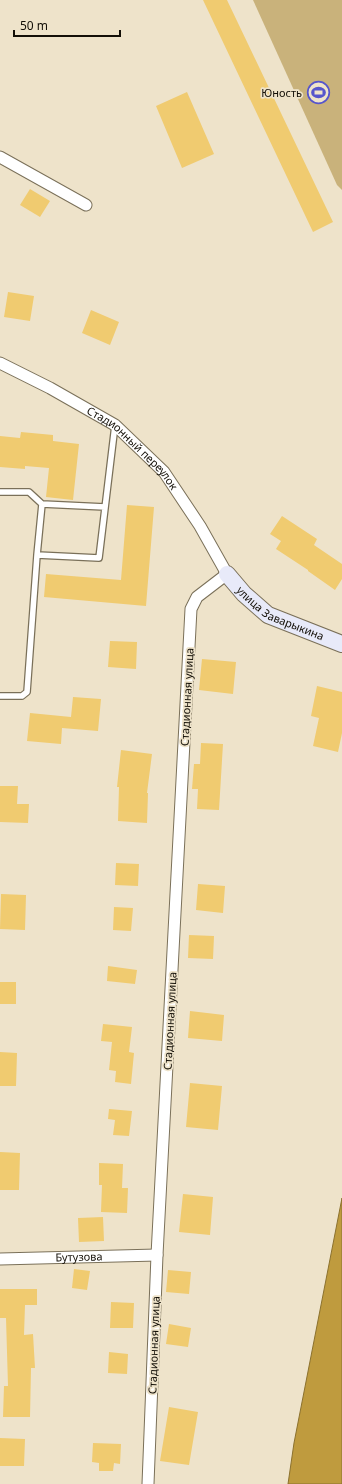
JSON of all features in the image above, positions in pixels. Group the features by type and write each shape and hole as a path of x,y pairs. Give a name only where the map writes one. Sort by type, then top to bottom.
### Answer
{"street":[{"path":"0,157 86,205"},
{"name":"Стадионный переулок","path":"0,363 50,388 115,425 164,472 200,526 227,574"},
{"name":"улица Заварыкина","path":"227,574 244,594 268,615 342,644"},
{"name":"Стадионная улица","path":"148,1484 157,1255 191,609 197,597 227,574"},
{"name":"Бутузова","path":"0,1259 157,1255"}],"lane":[{"path":"37,555 99,558 115,425"},
{"path":"0,492 30,492 42,504 105,507"},
{"path":"0,696 22,696 27,692 42,504"}],"shaded area":[{"name":"Юность","path":"253,0 342,0 342,190 337,185"},
{"path":"342,1198 342,1484 288,1484 294,1443"}],"building":[{"path":"203,0 227,0 333,222 313,232"},
{"path":"187,92 214,154 182,168 156,106"},
{"path":"30,189 50,201 40,217 20,205"},
{"path":"8,292 34,296 30,321 4,317"},
{"path":"91,310 119,322 110,345 82,333"},
{"path":"21,432 53,435 53,441 79,444 73,500 46,497 49,468 25,466 25,469 0,467 0,436 20,438"},
{"path":"127,505 154,507 146,606 44,597 46,574 121,580"},
{"path":"282,516 317,539 314,545 342,564 342,579 335,590 276,549 281,541 270,534"},
{"path":"110,641 137,642 136,669 108,667"},
{"path":"202,659 236,662 233,694 199,690"},
{"path":"317,686 342,692 342,733 338,752 313,746 319,718 311,716"},
{"path":"73,697 101,699 98,731 62,728 61,744 27,741 30,713 71,717"},
{"path":"201,743 223,744 219,810 197,809 198,789 192,789 194,764 200,764"},
{"path":"121,750 152,754 147,793 147,823 118,821 119,787 117,787"},
{"path":"0,786 18,786 17,804 29,804 28,823 0,822"},
{"path":"116,863 139,864 138,886 115,885"},
{"path":"198,884 225,886 223,913 196,910"},
{"path":"1,894 26,895 25,930 0,929"},
{"path":"114,907 133,908 131,931 113,930"},
{"path":"189,935 214,936 213,959 188,958"},
{"path":"108,966 137,970 135,984 107,981"},
{"path":"0,982 16,982 16,1004 0,1004"},
{"path":"190,1011 224,1015 222,1041 188,1038"},
{"path":"103,1024 132,1027 129,1052 134,1053 131,1084 115,1082 116,1071 109,1070 112,1042 101,1041"},
{"path":"0,1052 17,1053 16,1086 0,1086"},
{"path":"190,1083 222,1086 218,1130 186,1127"},
{"path":"109,1109 132,1111 129,1136 113,1135 115,1120 108,1119"},
{"path":"0,1152 20,1153 19,1190 0,1190"},
{"path":"99,1163 123,1164 122,1188 128,1188 127,1213 101,1212 102,1185 99,1185"},
{"path":"183,1194 213,1197 210,1235 179,1232"},
{"path":"103,1217 104,1241 79,1242 78,1218"},
{"path":"74,1269 90,1271 87,1290 72,1288"},
{"path":"168,1270 191,1272 189,1294 166,1292"},
{"path":"0,1289 37,1289 37,1305 25,1305 24,1335 33,1334 35,1368 31,1368 30,1417 3,1417 4,1386 8,1386 6,1318 0,1318"},
{"path":"111,1302 134,1303 133,1328 110,1328"},
{"path":"169,1324 191,1328 188,1347 166,1344"},
{"path":"109,1352 128,1354 127,1374 108,1373"},
{"path":"169,1407 198,1412 189,1465 160,1461"},
{"path":"0,1438 25,1439 24,1466 0,1466"},
{"path":"93,1443 121,1444 120,1464 114,1463 113,1471 99,1471 99,1463 92,1462"}],"place":[{"name":"Юность","path":"318,93"}]}
